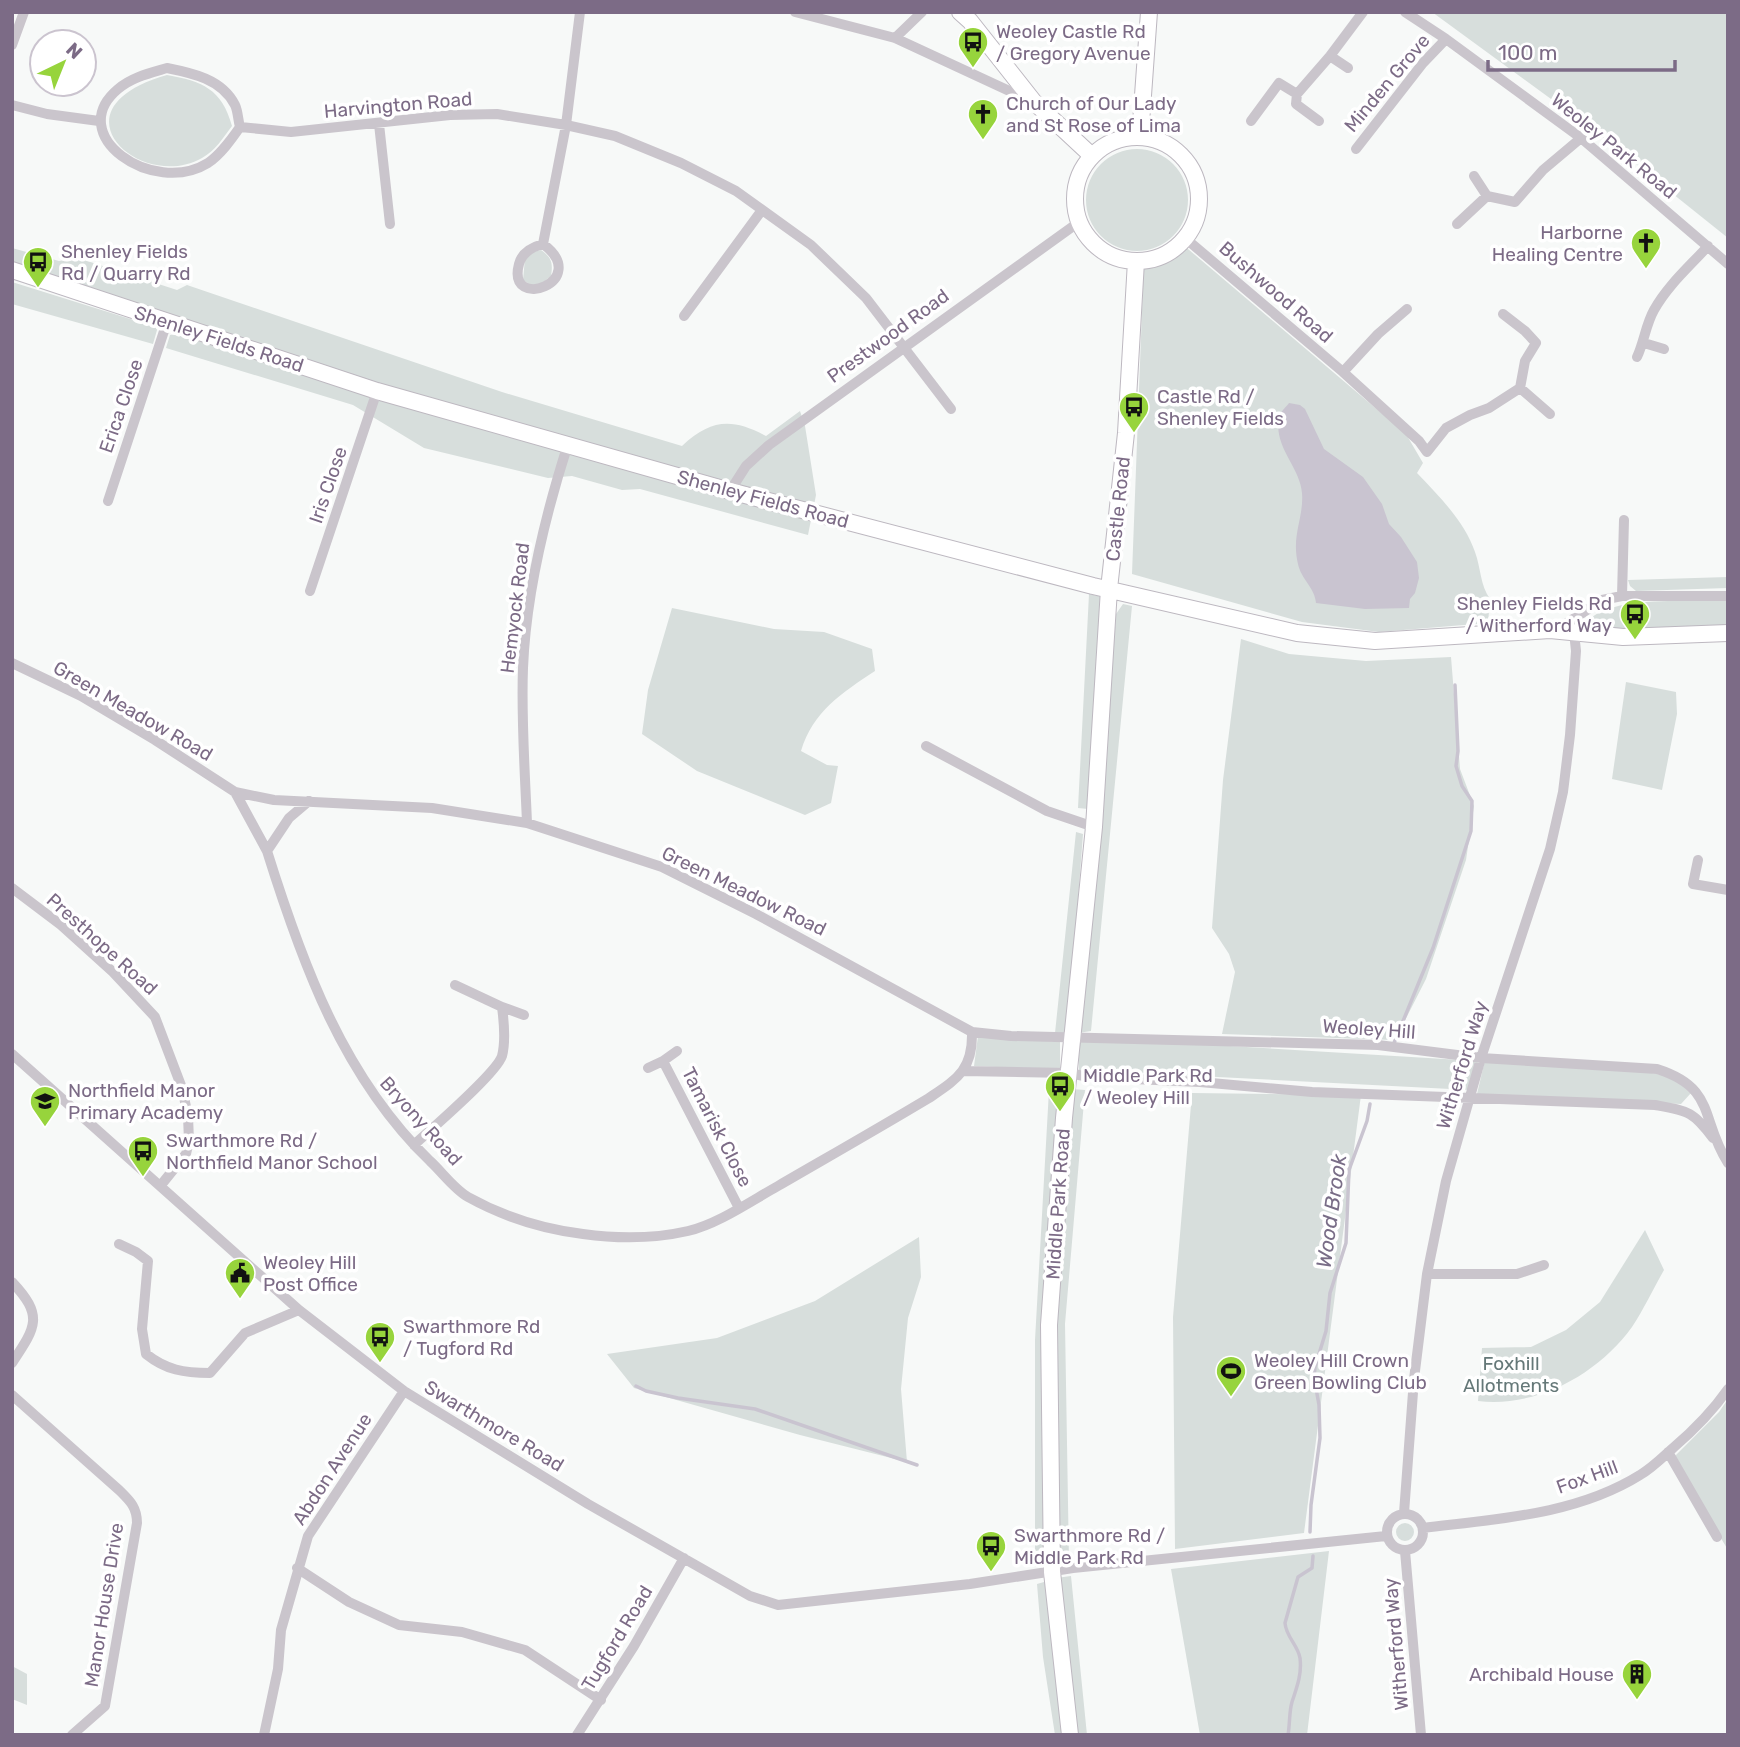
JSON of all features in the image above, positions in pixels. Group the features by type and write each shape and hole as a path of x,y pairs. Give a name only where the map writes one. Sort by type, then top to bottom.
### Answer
{"street":[{"path":"12,45 24,12"},
{"path":"543,244 566,125 580,12"},
{"path":"795,12 895,38 1034,102"},
{"path":"895,38 922,12"},
{"path":"1140,137 1149,12"},
{"path":"1319,121 1296,104 1297,94 1363,12"},
{"name":"Weoley Park Road","path":"1405,12 1581,138 1728,264"},
{"path":"965,15 1034,102 1092,156"},
{"name":"Minden Grove","path":"1356,149 1423,63 1446,39"},
{"path":"1330,56 1348,68"},
{"path":"167,68 195,73 217,84 235,104 240,127 226,146 208,163 185,172 161,173 139,167 119,155 104,134 99,121 106,103 118,89 139,76 167,68"},
{"path":"1251,121 1279,83 1297,94"},
{"path":"12,105 47,114 99,121"},
{"name":"Harvington Road","path":"240,127 291,132 450,115 496,114 615,136 681,163 736,191 811,245 856,289 951,409"},
{"path":"379,124 390,224"},
{"path":"1140,137 1164,143 1183,158 1196,179 1199,204 1192,228 1175,249 1161,257 1136,261 1117,258 1105,252 1086,234 1079,222 1075,194 1077,180 1092,156 1112,142 1140,137"},
{"path":"1474,176 1487,196 1515,202 1543,170 1581,138"},
{"path":"1457,224 1487,196"},
{"path":"684,316 762,210"},
{"name":"Prestwood Road","path":"730,491 746,466 769,445 1079,222"},
{"name":"Bushwood Road","path":"1185,238 1343,372 1419,441 1426,452 1446,428 1489,408 1520,388"},
{"path":"543,244 553,251 558,262 556,276 548,287 537,291 527,288 521,281 518,267 523,255 533,247 543,244"},
{"path":"1637,357 1653,312 1678,276 1708,246"},
{"name":"Castle Road","path":"1109,589 1126,433 1136,261"},
{"name":"Shenley Fields Road","path":"12,270 377,391 730,491 1109,589 1310,635 1375,641 1555,631 1623,636 1728,632"},
{"path":"1343,372 1378,334 1407,309"},
{"path":"1503,314 1536,343 1525,361 1520,388 1550,414"},
{"name":"Erica Close","path":"108,500 167,322"},
{"path":"1644,343 1664,349"},
{"name":"Iris Close","path":"310,591 377,391"},
{"name":"Hemyock Road","path":"527,823 523,668 534,570 555,483 568,444"},
{"path":"1622,596 1624,520"},
{"name":"Middle Park Road","path":"1070,1735 1052,1573 1049,1325 1072,1035 1094,827 1109,589"},
{"path":"1555,631 1602,600 1622,596 1728,596"},
{"name":"Witherford Way","path":"1404,1513 1414,1379 1427,1274 1446,1181 1481,1058 1550,849 1563,792 1571,723 1576,651 1574,632"},
{"name":"Green Meadow Road","path":"12,663 81,696 235,792 274,800 432,808 527,823 672,872 778,925 972,1032"},
{"path":"926,746 1048,811 1094,827"},
{"name":"Green Meadow Road","path":"235,792 267,850"},
{"path":"267,850 289,818 309,801"},
{"name":"Bryony Road","path":"267,850 286,913 322,1004 366,1087 414,1145 466,1196 510,1217 559,1231 615,1238 652,1237 691,1230 739,1208 929,1098 955,1081 964,1071"},
{"path":"1698,860 1692,884 1728,890"},
{"name":"Presthope Road","path":"12,888 61,925 113,972 155,1017 181,1088 188,1116 189,1140 186,1154 161,1185"},
{"path":"455,985 524,1015"},
{"path":"414,1145 490,1073 501,1057 504,1026 502,1007"},
{"path":"972,1032 972,1051 964,1071 1069,1073"},
{"name":"Weoley Hill","path":"972,1032 1011,1036 1072,1035 1378,1045 1481,1058 1657,1069 1674,1074 1693,1087 1706,1107 1719,1146"},
{"name":"Tamarisk Close","path":"648,1068 677,1051"},
{"name":"Swarthmore Road","path":"12,1054 299,1310 404,1391 565,1490 738,1591 778,1605 1052,1573"},
{"name":"Tamarisk Close","path":"663,1061 739,1208"},
{"name":"Weoley Hill","path":"1069,1073 1089,1077 1312,1091 1628,1104 1678,1109 1697,1116 1728,1163"},
{"path":"120,1244 148,1261 142,1329 146,1354 159,1364 185,1373 210,1373 245,1333 299,1310"},
{"path":"1427,1274 1517,1274 1544,1265"},
{"path":"12,1282 34,1311 31,1334 12,1363"},
{"name":"Fox Hill","path":"1423,1528 1518,1517 1580,1502 1612,1490 1642,1474 1668,1452 1706,1418 1728,1389"},
{"name":"Abdon Avenue","path":"264,1735 278,1670 281,1630 308,1536 404,1391"},
{"name":"Manor House Drive","path":"12,1395 134,1504 137,1512 105,1706 72,1735"},
{"path":"1668,1452 1717,1537"},
{"path":"1404,1513 1413,1515 1422,1523 1423,1528 1420,1542 1414,1549 1405,1551 1395,1548 1386,1536 1386,1528 1391,1519 1404,1513"},
{"path":"1052,1573 1386,1536"},
{"name":"Witherford Way","path":"1405,1551 1421,1735"},
{"name":"Tugford Road","path":"577,1735 601,1700 684,1558"},
{"path":"297,1568 349,1602 399,1625 462,1632 525,1650 601,1700"}],"green space":[{"path":"1432,12 1728,12 1728,238 1588,126"},
{"path":"167,75 191,80 209,89 223,103 232,126 207,155 178,166 154,165 132,156 117,142 109,125 113,107 132,90"},
{"path":"1137,149 1156,153 1173,164 1184,181 1188,200 1184,219 1173,236 1156,247 1137,251 1118,247 1101,236 1090,219 1086,200 1090,181 1101,164 1118,153"},
{"path":"1181,246 1188,249 1406,434 1423,463 1417,473 1450,510 1471,541 1484,588 1490,599 1488,623 1379,632 1302,622 1132,574 1144,258"},
{"path":"12,248 59,261 78,258 177,290 187,285 502,392 682,446 712,426 722,424 743,426 766,436 800,411 805,426 816,495 808,535 640,489 622,490 572,476 548,478 424,448 353,405 166,348 170,335 176,334 406,405 295,360 12,261"},
{"path":"541,250 550,258 552,271 551,276 536,288 523,280 525,258"},
{"path":"12,282 156,327 153,344 12,304"},
{"path":"1728,577 1728,588 1636,591 1628,580"},
{"path":"1089,594 1102,597 1088,809 1078,808"},
{"path":"1728,601 1728,625 1634,630 1598,627 1586,623 1597,614 1613,607 1631,604"},
{"path":"1123,604 1132,606 1091,1031 1078,1033 1101,818 1116,614"},
{"path":"672,608 774,629 824,632 872,649 875,671 830,704 813,725 801,751 827,765 838,766 831,803 805,815 697,771 642,734 648,690"},
{"path":"1241,639 1289,654 1366,661 1451,657 1460,769 1474,806 1466,860 1426,979 1395,1040 1222,1034 1235,972 1229,954 1212,928 1223,780"},
{"path":"1626,682 1676,692 1677,714 1662,790 1612,779"},
{"path":"1076,832 1083,834 1068,1033 1055,1033"},
{"path":"978,1036 1060,1042 1060,1070 974,1066"},
{"path":"1079,1041 1212,1045 1478,1061 1470,1090 1079,1070"},
{"path":"1485,1060 1630,1069 1673,1077 1691,1093 1681,1104 1477,1094"},
{"path":"1072,1089 1085,1090 1065,1324 1069,1562 1059,1563 1054,1330"},
{"path":"1049,1090 1061,1091 1049,1567 1035,1567 1035,1340"},
{"path":"1192,1093 1361,1095 1304,1533 1175,1549 1173,1317"},
{"name":"Foxhill Allotments","path":"1645,1230 1664,1270 1632,1327 1618,1344 1584,1373 1544,1393 1500,1402 1478,1401 1482,1348 1531,1347 1566,1330 1600,1302"},
{"path":"919,1237 921,1277 908,1318 901,1389 907,1462 634,1388 607,1354 717,1338 815,1301"},
{"path":"1728,1399 1728,1550 1673,1458 1719,1412"},
{"path":"1405,1523 1411,1526 1414,1532 1411,1538 1405,1541 1399,1538 1396,1532 1399,1526"},
{"path":"1329,1551 1307,1735 1200,1735 1171,1569"},
{"path":"1071,1576 1087,1735 1075,1735 1056,1578"},
{"path":"1051,1580 1066,1735 1055,1735 1043,1657 1037,1584"},
{"path":"12,1666 27,1674 27,1705 12,1699"}],"shaded area":[{"path":"1289,403 1305,409 1324,449 1363,477 1382,504 1389,524 1417,562 1419,578 1409,608 1365,609 1316,603 1296,554 1302,502 1300,483 1279,436 1280,415"}],"waterway":[{"name":"Wood Brook","path":"1394,1043 1433,948 1471,831 1472,801 1462,786 1456,766 1458,751 1455,685"},
{"name":"Wood Brook","path":"1310,1532 1320,1438 1315,1367 1326,1331 1330,1293 1346,1243 1349,1170 1367,1121 1370,1104"},
{"path":"636,1386 678,1398 755,1409 917,1465"},
{"name":"Wood Brook","path":"1288,1735 1300,1664 1299,1653 1287,1633 1285,1623 1298,1577 1312,1568 1313,1556"}],"place":[{"name":"Weoley Castle Rd / Gregory Avenue","path":"973,69"},
{"name":"Church of Our Lady and St Rose of Lima","path":"983,141"},
{"name":"Harborne Healing Centre","path":"1646,270"},
{"name":"Shenley Fields Rd / Quarry Rd","path":"38,289"},
{"name":"Castle Rd / Shenley Fields","path":"1134,434"},
{"name":"Shenley Fields Rd / Witherford Way","path":"1635,641"},
{"name":"Middle Park Rd / Weoley Hill","path":"1060,1113"},
{"name":"Northfield Manor Primary Academy","path":"45,1128"},
{"name":"Swarthmore Rd / Northfield Manor School","path":"143,1178"},
{"name":"Weoley Hill Post Office","path":"240,1300"},
{"name":"Swarthmore Rd / Tugford Rd","path":"380,1364"},
{"name":"Weoley Hill Crown Green Bowling Club","path":"1231,1398"},
{"name":"Swarthmore Rd / Middle Park Rd","path":"991,1573"},
{"name":"Archibald House","path":"1637,1701"}]}
